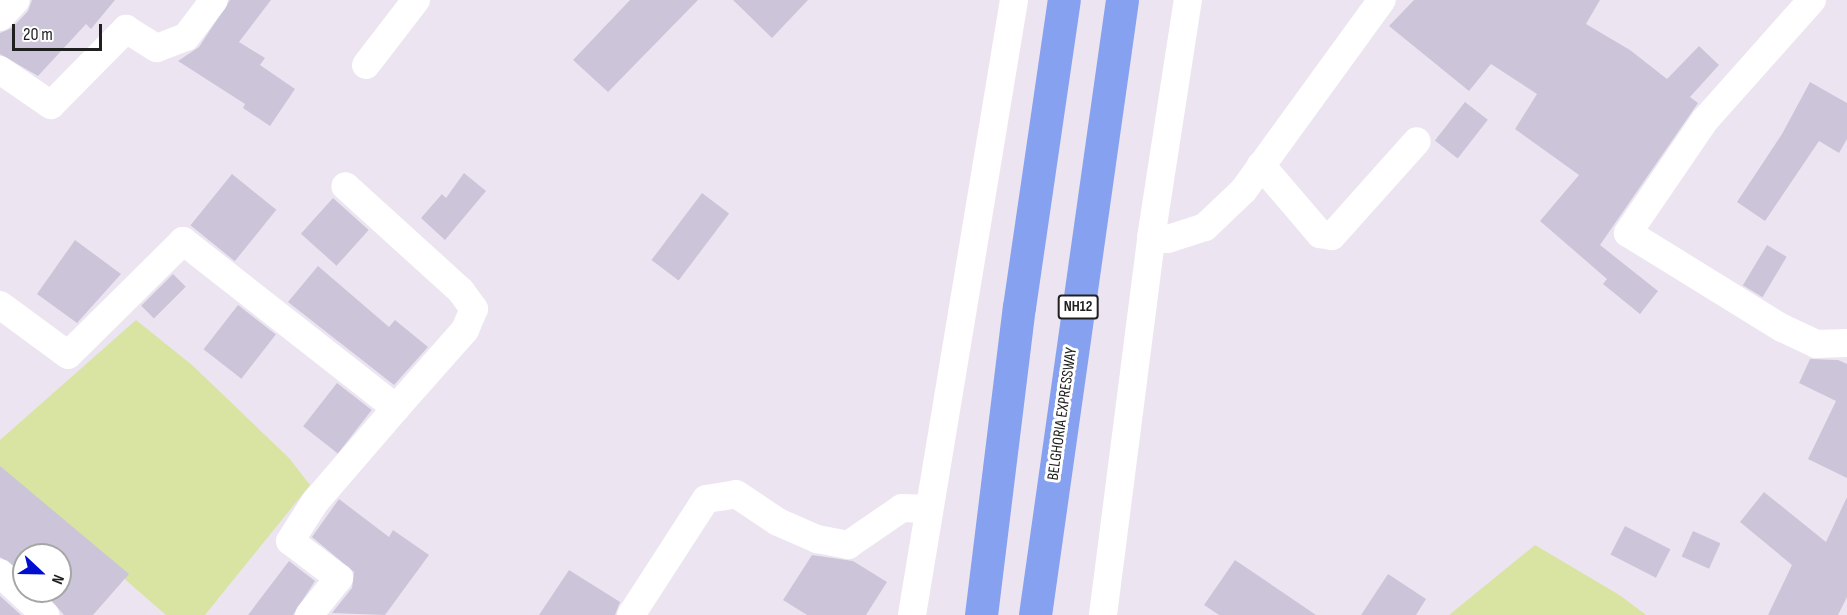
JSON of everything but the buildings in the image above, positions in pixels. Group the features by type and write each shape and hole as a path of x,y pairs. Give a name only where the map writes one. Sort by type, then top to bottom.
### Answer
{"highway":[{"path":"981,615 1064,0"},
{"name":"BELGHORIA EXPRESSWAY","path":"1035,615 1122,0"},
{"path":"965,615 993,514"}],"street":[{"path":"0,17 16,0"},
{"path":"0,70 51,105 126,29 157,48 186,37 214,0"},
{"path":"366,65 416,0"},
{"path":"912,615 1014,0"},
{"path":"1103,615 1160,239 1188,0"},
{"path":"1160,239 1205,227 1243,191 1382,0"},
{"path":"1812,0 1706,120 1628,232 1782,328 1816,344 1847,343"},
{"path":"1261,165 1320,234 1332,236 1418,141"},
{"path":"309,615 339,578 290,541 315,502 465,330 474,309 461,291 345,186"},
{"path":"0,305 68,355 183,241 396,408"},
{"path":"631,615 706,499 736,494 778,522 817,539 848,545 902,508 929,509"},
{"path":"0,573 45,615"}],"shaded area":[{"path":"136,320 192,365 289,458 310,485 205,615 166,615 0,471 0,440"},
{"path":"1535,545 1621,596 1646,615 1449,615"}]}
